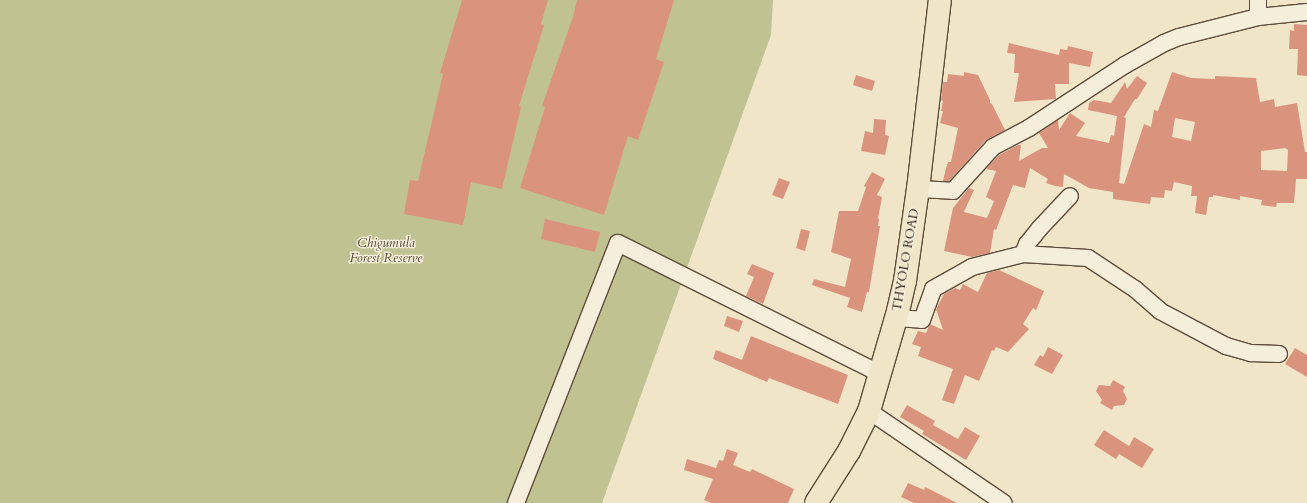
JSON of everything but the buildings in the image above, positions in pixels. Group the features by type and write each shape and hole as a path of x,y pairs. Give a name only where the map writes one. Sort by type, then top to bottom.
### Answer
{"highway":[{"name":"THYOLO ROAD","path":"816,503 849,452 869,411 881,374 896,318 905,281 918,189 940,0"}],"street":[{"path":"1258,0 1258,17"},
{"path":"918,189 953,191 993,147 1029,128 1156,46 1178,37 1258,17 1307,12"},
{"path":"1023,254 1027,244 1039,229 1070,196"},
{"path":"516,503 618,243 881,374"},
{"path":"896,318 922,320 933,289 972,267 1023,254 1088,258 1135,289 1160,311 1226,346 1251,353 1279,354"},
{"path":"869,411 1004,503"}],"green space":[{"name":"Chigumula Forest Reserve","path":"0,0 773,0 771,35 602,503 0,503"}]}
